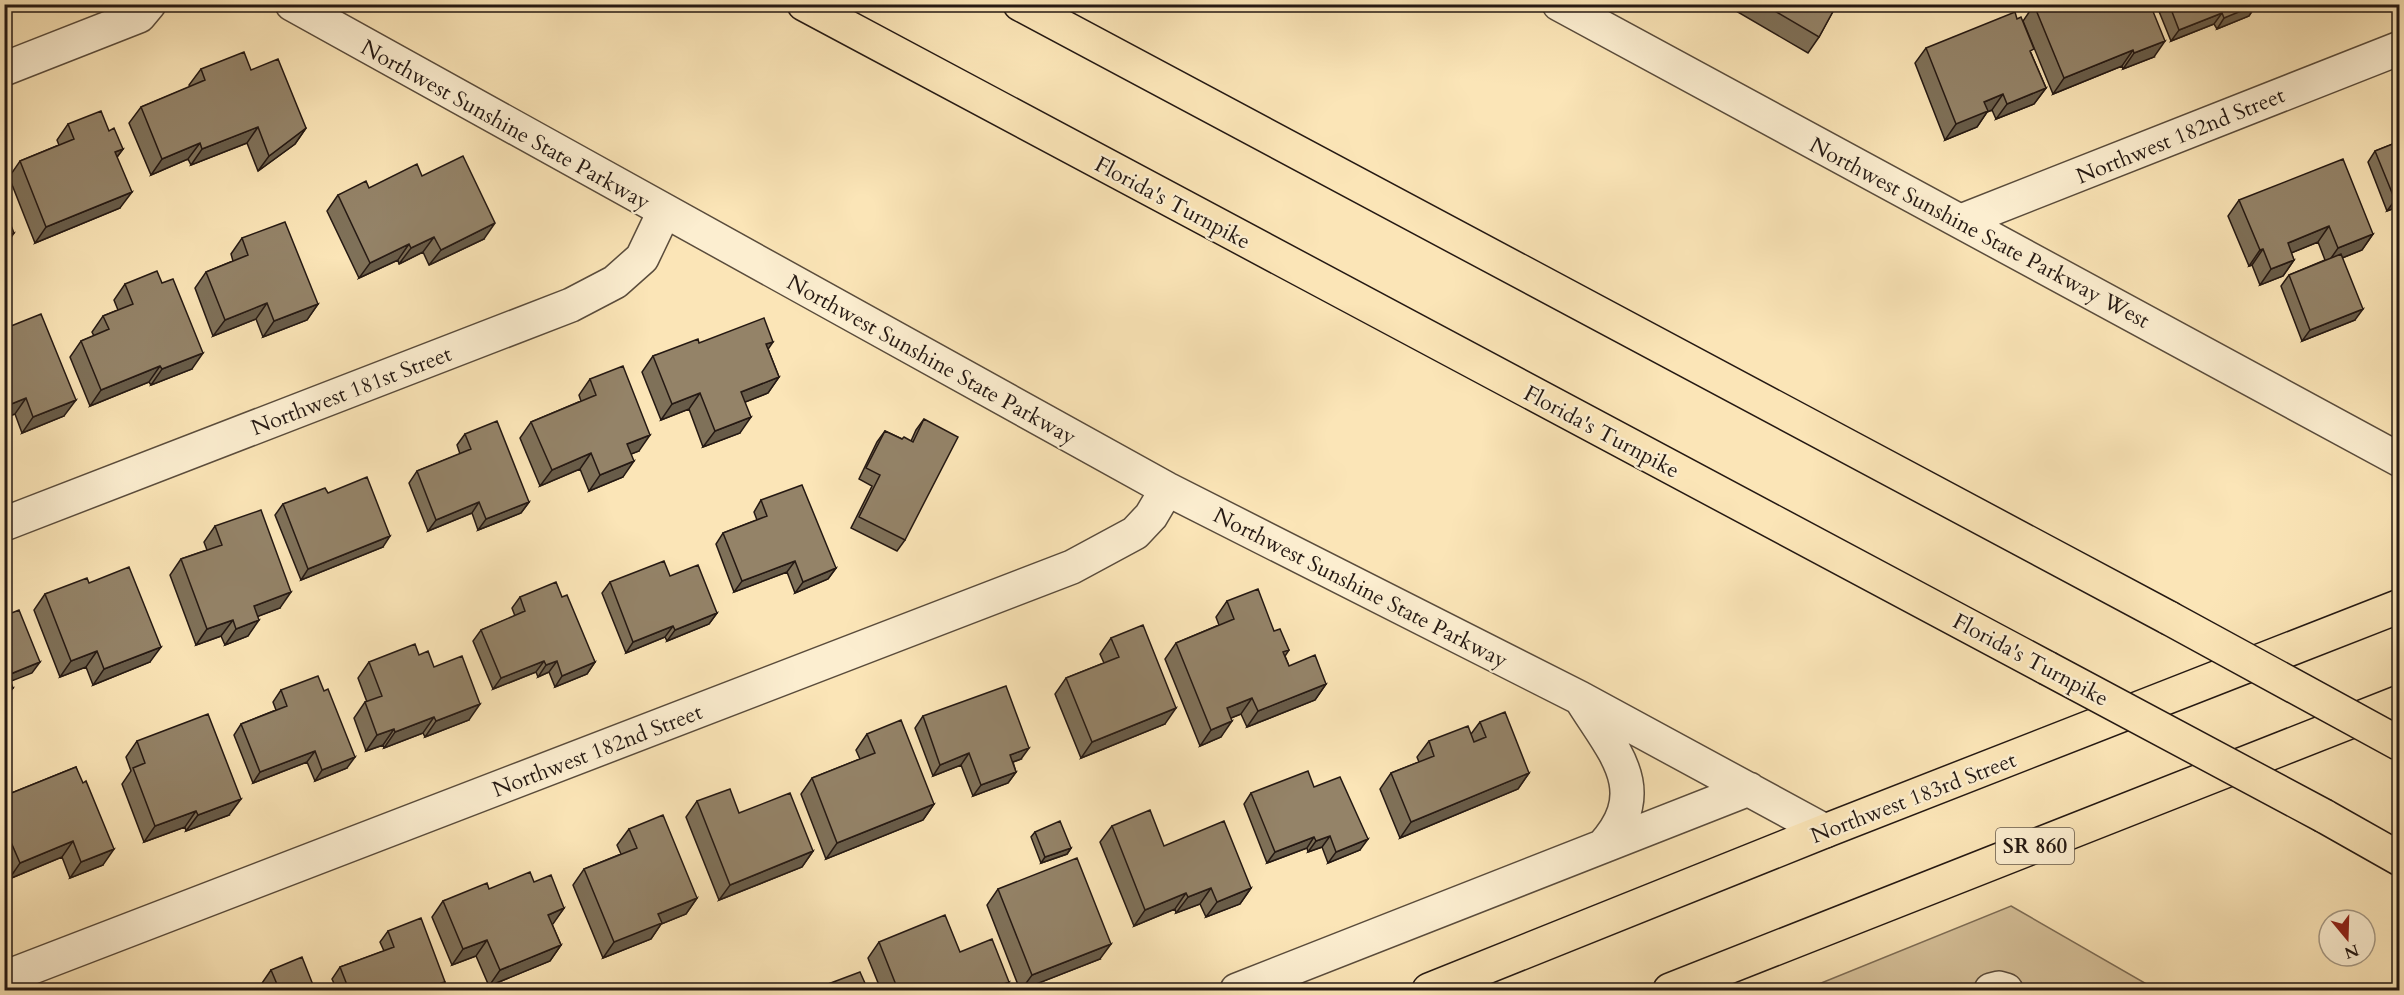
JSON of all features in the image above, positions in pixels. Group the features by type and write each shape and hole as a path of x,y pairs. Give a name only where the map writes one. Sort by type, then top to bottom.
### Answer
{"main road":[{"name":"Florida's Turnpike","path":"804,4 2324,816 2400,859"},
{"path":"1020,4 2169,618 2400,744"},
{"name":"Northwest 183rd Street","path":"1429,990 1825,831 2400,606"},
{"name":"SR 860","path":"1670,990 2400,702"}],"street":[{"path":"4,69 139,16 149,4"},
{"name":"Northwest Sunshine State Parkway","path":"292,4 1167,489 1580,698 1825,831"},
{"name":"Northwest Sunshine State Parkway West","path":"1559,4 2400,460"},
{"name":"Northwest 182nd Street","path":"1961,221 2400,48"},
{"name":"Northwest 181st Street","path":"4,524 571,305 615,282 642,258 664,212"},
{"name":"Northwest 182nd Street","path":"4,978 1072,567 1135,533 1151,516 1167,489"},
{"path":"1580,698 1622,764 1628,783 1626,807 1617,831 1603,846"},
{"path":"1237,990 1749,789"},
{"path":"1991,990 1999,988 2006,990"}],"shaded area":[{"path":"2011,906 2157,990 1804,990"}],"building":[{"path":"1763,4 1837,4 1819,37"},
{"path":"2150,4 2165,41 2134,53 2133,50 2064,78 2034,5"},
{"path":"2169,4 2256,5 2224,18 2222,13 2179,30"},
{"path":"2015,12 2017,19 2021,17 2034,49 2030,51 2046,88 2007,104 2003,94 1984,102 1988,111 1956,124 1926,48"},
{"path":"244,52 251,70 278,59 306,128 269,156 258,127 202,149 200,143 162,159 141,107 205,80 201,69"},
{"path":"101,111 109,131 114,128 123,149 115,152 132,192 46,227 20,161 74,139 68,124"},
{"path":"2400,141 2400,198 2395,200 2375,151"},
{"path":"463,156 495,223 441,250 434,237 411,248 409,244 370,263 338,195 366,181 369,188 417,164 422,176"},
{"path":"2343,159 2373,234 2338,248 2329,226 2288,243 2294,260 2271,269 2263,249 2260,250 2239,200"},
{"path":"4,208 14,233 4,237"},
{"path":"285,222 318,304 274,321 267,303 225,320 206,272 248,255 242,238"},
{"path":"2341,254 2363,309 2310,330 2289,275"},
{"path":"157,271 162,283 173,279 203,353 162,369 160,366 101,390 81,341 109,329 103,316 133,304 125,284"},
{"path":"41,314 76,400 33,417 26,398 4,407 4,325 6,328"},
{"path":"764,318 773,342 766,344 779,377 741,392 751,417 715,431 700,393 672,404 653,356 698,339 699,343"},
{"path":"623,366 650,435 627,444 634,461 600,475 591,453 552,470 531,422 596,395 590,379"},
{"path":"924,419 958,437 905,540 859,517 880,475 866,468 885,431 913,442"},
{"path":"497,421 529,502 486,519 479,502 436,520 417,471 471,449 465,434"},
{"path":"367,477 390,536 308,569 283,504 325,488 328,493"},
{"path":"802,485 836,568 803,582 795,561 742,581 723,533 767,516 761,500"},
{"path":"261,510 291,592 254,606 259,620 236,629 233,620 207,629 181,559 222,545 215,526"},
{"path":"664,561 670,576 698,565 717,613 675,630 673,626 633,642 610,582"},
{"path":"129,567 161,647 104,669 97,651 71,661 45,594 87,578 89,583"},
{"path":"556,582 562,597 567,595 595,662 562,676 557,661 546,665 544,661 501,678 481,630 525,611 520,597"},
{"path":"1258,589 1274,631 1280,629 1289,650 1283,652 1289,666 1315,655 1326,684 1258,711 1252,698 1227,708 1232,721 1211,730 1176,643 1234,619 1227,601"},
{"path":"19,610 40,662 8,675 13,688 4,691 4,616"},
{"path":"1143,625 1176,708 1092,742 1066,678 1119,657 1111,638"},
{"path":"415,644 419,655 428,651 434,667 462,656 480,704 436,721 434,717 395,732 394,729 377,735 365,702 382,696 369,662"},
{"path":"318,676 324,691 328,689 355,757 322,770 315,751 260,772 241,724 287,706 281,690"},
{"path":"1006,686 1029,748 1010,755 1016,772 981,785 969,753 940,765 923,716"},
{"path":"1505,712 1529,773 1411,822 1391,773 1434,756 1429,741 1468,726 1474,742 1486,737 1480,722"},
{"path":"208,714 241,799 198,815 196,811 155,826 133,768 145,763 137,741"},
{"path":"901,720 934,804 837,843 812,778 875,753 867,734"},
{"path":"76,767 83,783 86,781 114,849 81,862 73,841 20,863 4,826 4,796"},
{"path":"1308,771 1314,787 1340,777 1368,839 1336,852 1330,836 1316,841 1314,837 1275,852 1251,793"},
{"path":"730,789 739,813 790,793 813,851 730,885 697,801"},
{"path":"1150,810 1164,846 1224,821 1251,888 1217,902 1211,888 1188,897 1186,893 1145,910 1112,826"},
{"path":"663,815 697,898 658,914 662,923 614,942 584,869 637,848 629,829"},
{"path":"1060,821 1071,848 1045,857 1035,832"},
{"path":"1077,858 1111,944 1032,975 998,889"},
{"path":"530,872 534,882 551,875 564,908 548,915 561,945 500,970 487,940 463,949 443,901 487,883 489,889"},
{"path":"945,915 960,952 992,939 1009,982 988,990 898,990 879,942"},
{"path":"421,918 445,982 441,983 444,990 349,990 340,967 394,947 388,931"},
{"path":"302,957 315,990 275,990 279,989 271,970"},
{"path":"860,972 868,990 812,990"}]}
